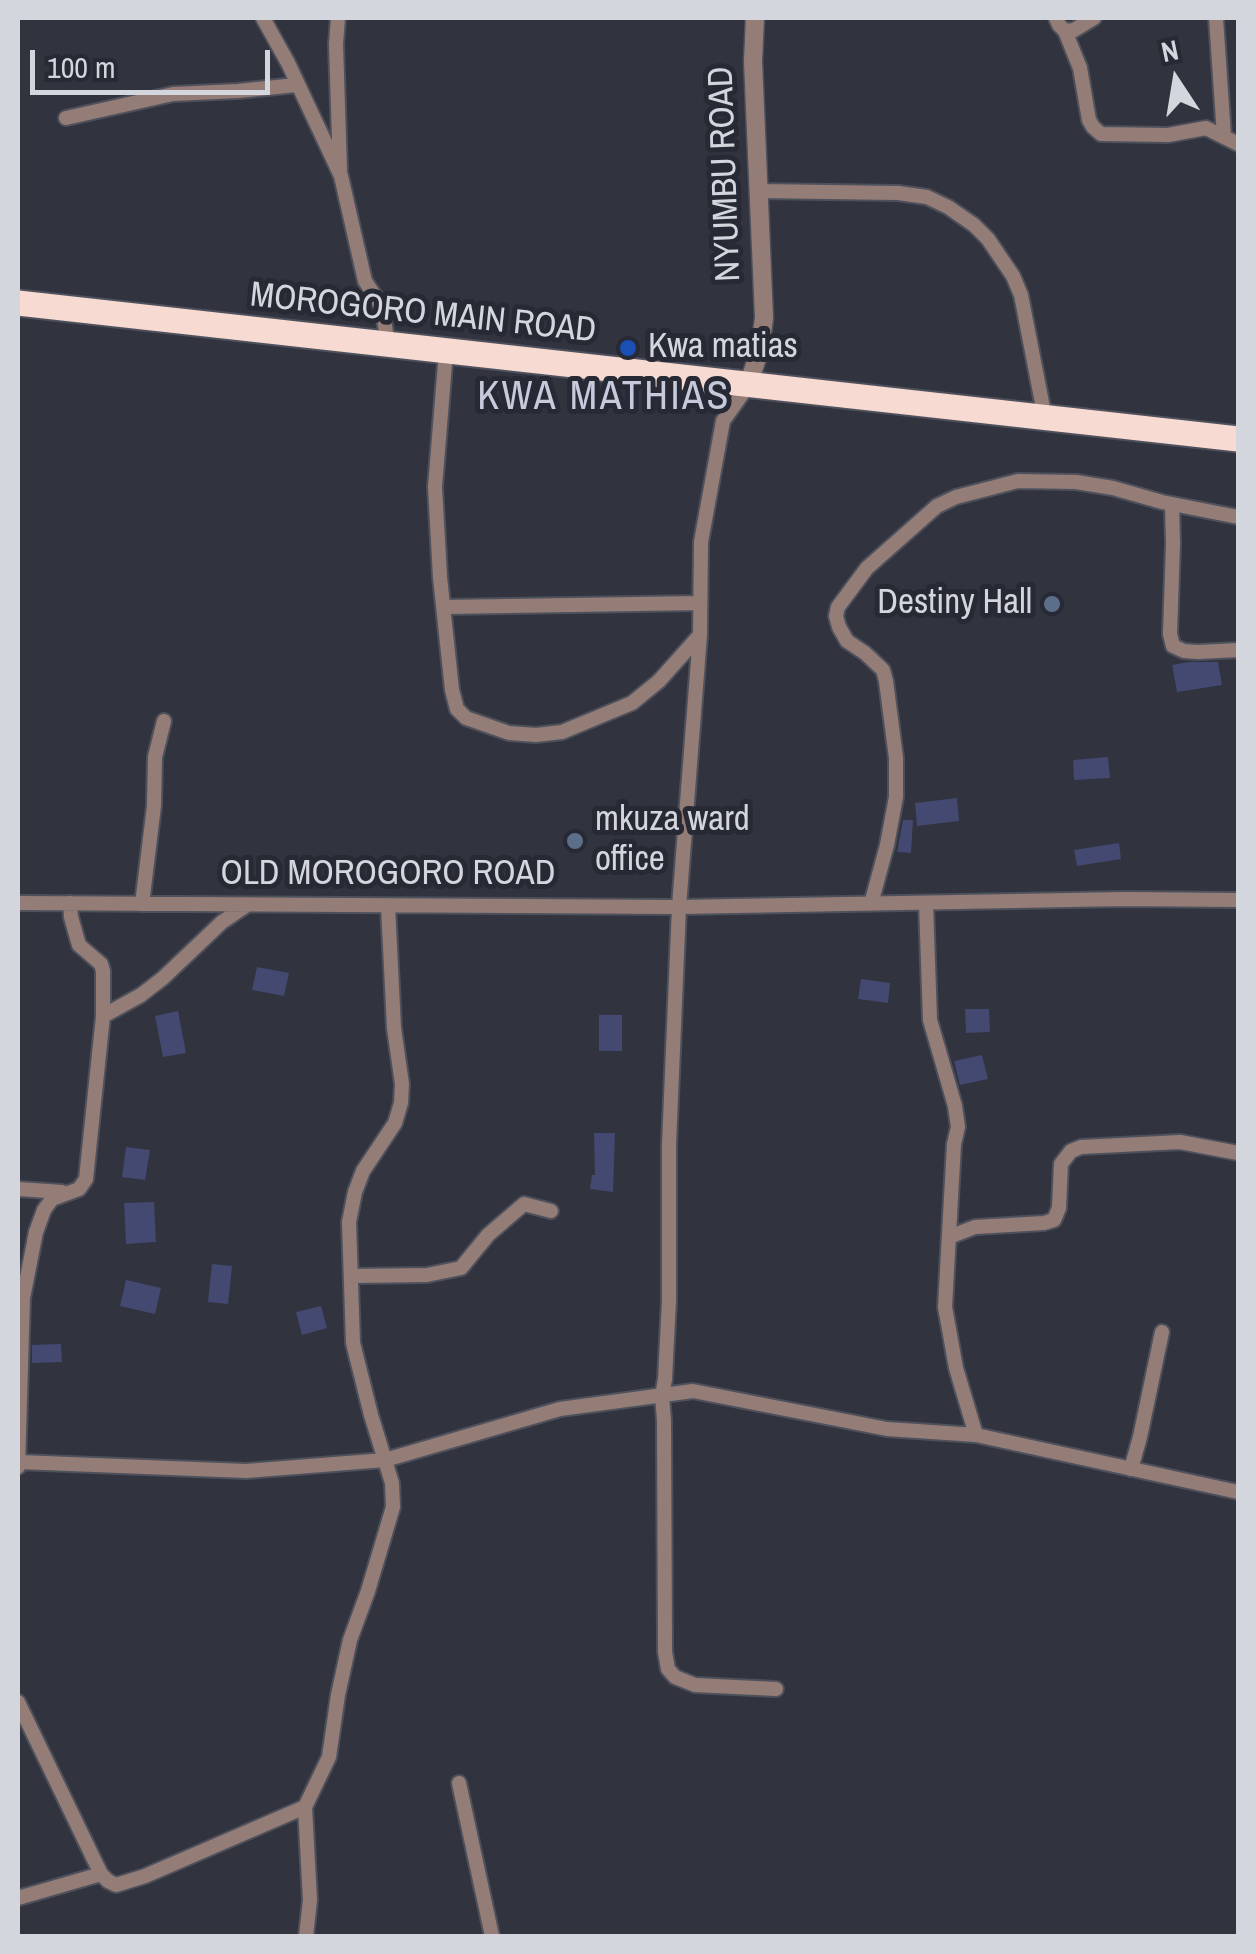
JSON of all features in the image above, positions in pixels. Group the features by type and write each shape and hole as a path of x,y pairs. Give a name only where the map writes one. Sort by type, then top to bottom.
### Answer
{"highway":[{"name":"MOROGORO MAIN ROAD","path":"18,303 1238,440"}],"street":[{"path":"263,18 340,176"},
{"path":"338,18 340,176 365,281 382,308 388,346"},
{"name":"NYUMBU ROAD","path":"748,386 760,349 764,318 753,61 755,18"},
{"path":"1056,18 1080,68 1090,120 1101,134 1168,135 1206,128 1231,140"},
{"path":"1065,31 1094,18"},
{"path":"1216,18 1231,140"},
{"path":"66,118 173,94 296,85"},
{"path":"758,191 898,192 927,197 974,225 1013,276 1021,295 1045,418"},
{"path":"446,352 435,486 452,690 457,710 466,718 509,733 536,736 562,732 632,703 659,681 700,635"},
{"path":"748,386 723,421 701,542 700,635 679,907 669,1146 669,1301 662,1396 664,1652 668,1670 695,1685 776,1690"},
{"path":"870,904 896,797 896,758 883,670 848,641 836,616 850,587 867,568 937,506 973,492 1018,482 1076,482 1238,517"},
{"path":"1172,504 1170,634 1174,646 1198,652 1238,650"},
{"path":"444,607 700,604"},
{"path":"142,904 150,848 155,757 164,721"},
{"name":"OLD MOROGORO ROAD","path":"18,903 679,907 1238,900"},
{"path":"926,902 930,1020 958,1126 945,1307 956,1368 976,1434"},
{"path":"70,903 79,945 101,964 105,989 103,1016 86,1179 78,1189 52,1198 44,1210 23,1298 18,1465 246,1471 385,1460 560,1409 693,1391"},
{"path":"103,1016 163,978 222,922 247,904"},
{"path":"306,1936 310,1900 305,1807 329,1757 350,1640 393,1506 392,1483 353,1344 349,1222 354,1192 369,1159 396,1123 400,1103 402,1084 394,1028 388,906"},
{"path":"949,1237 976,1227 1054,1220 1059,1208 1061,1164 1071,1151 1081,1147 1180,1142 1238,1153"},
{"path":"18,1189 66,1192"},
{"path":"351,1276 444,1273 461,1268 488,1235 524,1204 551,1211"},
{"path":"1131,1468 1162,1332"},
{"path":"666,1379 693,1391 887,1429 976,1434 1238,1492"},
{"path":"18,1702 101,1874 116,1885 146,1876 305,1807"},
{"path":"459,1783 492,1936"},
{"path":"18,1898 101,1874"}],"building":[{"path":"1218,662 1222,685 1177,692 1172,665"},
{"path":"1108,757 1110,778 1074,780 1073,760"},
{"path":"957,798 959,821 917,826 915,803"},
{"path":"903,820 913,820 911,853 897,852"},
{"path":"1119,843 1121,859 1077,866 1074,850"},
{"path":"257,967 289,973 284,996 252,990"},
{"path":"861,979 890,983 888,1003 858,999"},
{"path":"965,1009 989,1009 990,1032 966,1033"},
{"path":"178,1011 186,1053 163,1057 155,1016"},
{"path":"599,1015 622,1015 622,1051 599,1051"},
{"path":"982,1055 988,1079 960,1085 954,1061"},
{"path":"594,1133 615,1133 613,1192 590,1189 595,1175"},
{"path":"126,1147 150,1150 145,1180 122,1177"},
{"path":"154,1202 156,1242 126,1244 124,1203"},
{"path":"212,1264 232,1266 228,1304 208,1302"},
{"path":"126,1280 161,1288 155,1314 120,1306"},
{"path":"321,1306 327,1328 302,1335 296,1312"},
{"path":"61,1344 62,1362 32,1363 32,1345"}],"place":[{"name":"Kwa matias","path":"628,348"},
{"name":"Destiny Hall","path":"1052,604"},
{"name":"mkuza ward office","path":"575,841"}],"district":[{"name":"KWA MATHIAS","path":"604,398"}]}
